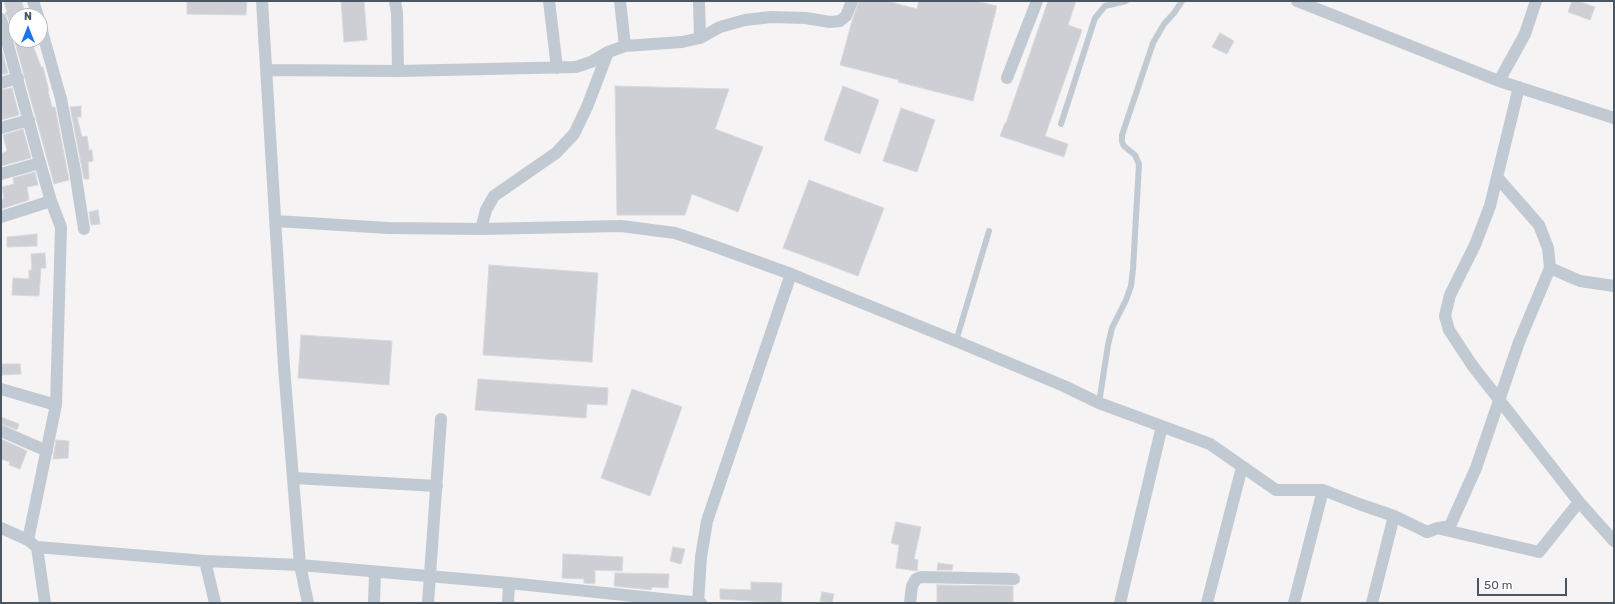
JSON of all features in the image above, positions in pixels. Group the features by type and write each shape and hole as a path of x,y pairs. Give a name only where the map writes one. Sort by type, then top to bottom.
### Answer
{"street":[{"path":"262,1 284,367 300,565 308,603"},
{"path":"395,1 397,13 398,72"},
{"path":"549,1 557,68"},
{"path":"620,1 625,46"},
{"path":"699,1 700,38"},
{"path":"267,70 398,72 557,68 581,65 591,62 608,52 625,46 682,42 700,38 720,27 751,19 771,17 806,18 830,22 840,21 846,16 852,1"},
{"path":"1007,78 1037,1"},
{"path":"1297,1 1499,81 1614,118"},
{"path":"1499,81 1525,34 1536,1"},
{"path":"1,19 3,37 18,78 51,202 61,227 56,405 47,450 32,544 45,603"},
{"path":"47,48 61,99 75,171 84,229"},
{"path":"481,229 488,206 494,196 556,153 574,134 587,107 608,52"},
{"path":"1,83 18,78"},
{"path":"1519,87 1490,206 1475,245 1450,295 1445,316 1449,330 1472,365 1498,400 1579,502 1614,541"},
{"path":"1,128 29,120"},
{"path":"1,174 40,163"},
{"path":"276,221 388,228 481,229 621,226 675,233 791,274 1064,386 1099,403 1210,444 1276,490 1323,490 1394,516 1427,532 1450,526 1476,468 1519,342 1550,268 1548,248 1539,225 1497,178"},
{"path":"1,217 51,202"},
{"path":"1550,268 1580,281 1614,286"},
{"path":"1,528 32,544 205,561 300,565 509,583 699,603 701,557 707,521 791,274"},
{"path":"1,388 56,405"},
{"path":"428,603 442,419"},
{"path":"1120,603 1162,426"},
{"path":"1,430 47,450"},
{"path":"1207,603 1242,467"},
{"path":"294,478 437,486"},
{"path":"1294,603 1323,490"},
{"path":"1438,528 1540,552 1579,502"},
{"path":"1372,603 1394,516"},
{"path":"205,561 215,603"},
{"path":"374,603 375,572"},
{"path":"910,603 912,586 916,578 1014,579"},
{"path":"508,603 509,583"}],"lane":[{"path":"1061,124 1095,18 1106,6 1126,1"},
{"path":"1099,403 1112,328 1126,300 1131,286 1133,269 1139,164 1135,156 1124,146 1122,142 1122,135 1153,43 1164,24 1182,1"},
{"path":"956,341 989,231"}],"building":[{"path":"4,1 22,1 24,8 8,8 8,17 5,13 7,12"},
{"path":"187,1 247,1 246,15 187,14"},
{"path":"341,1 364,1 367,40 344,42"},
{"path":"859,1 887,1 917,9 919,1 976,1 997,6 973,101 898,82 899,80 840,65"},
{"path":"1048,1 1076,1 1068,25 1082,30 1045,136 1068,144 1064,157 1000,136 1006,123"},
{"path":"1572,1 1578,1 1595,7 1590,20 1568,12"},
{"path":"1220,33 1234,41 1227,54 1212,47"},
{"path":"1,48 8,73 1,75"},
{"path":"17,48 34,48 41,67 43,67 52,107 55,107 69,180 54,184"},
{"path":"615,86 729,89 715,129 763,147 738,212 692,194 685,215 617,215"},
{"path":"843,86 879,100 860,154 824,140"},
{"path":"12,88 19,115 1,120 1,90"},
{"path":"81,106 81,117 77,117 82,137 87,136 89,150 92,150 93,161 88,162 89,179 84,179 70,107"},
{"path":"901,108 935,120 917,172 883,161"},
{"path":"23,129 31,158 1,166 1,154 7,151 3,135"},
{"path":"35,172 38,185 27,187 29,200 1,209 1,199 4,199 2,187 14,184 13,178"},
{"path":"809,180 884,208 858,276 783,248"},
{"path":"98,210 100,224 91,225 89,212"},
{"path":"37,234 37,246 7,247 7,237"},
{"path":"45,253 46,268 41,268 39,296 12,295 13,278 29,279 29,270 32,270 31,254"},
{"path":"489,265 598,273 592,362 483,355"},
{"path":"301,335 392,341 389,385 298,378"},
{"path":"1,364 20,364 21,374 1,375"},
{"path":"478,379 608,388 607,405 587,404 586,418 475,410"},
{"path":"632,389 682,407 650,496 601,478"},
{"path":"1,417 19,424 17,430 1,424"},
{"path":"1,439 27,451 20,469 9,465 10,462 1,459"},
{"path":"56,440 69,441 68,458 53,459"},
{"path":"896,522 921,527 914,559 918,560 917,571 896,568 899,545 891,543"},
{"path":"673,547 685,549 681,564 670,561"},
{"path":"563,554 623,557 622,571 595,570 595,584 584,583 584,579 562,578"},
{"path":"938,563 953,565 952,570 937,570"},
{"path":"615,573 669,574 668,588 652,587 651,590 614,586"},
{"path":"751,582 782,583 781,603 720,599 720,589 751,590"},
{"path":"937,585 1013,586 1013,603 937,603"},
{"path":"822,592 834,594 832,603 820,601"}]}
